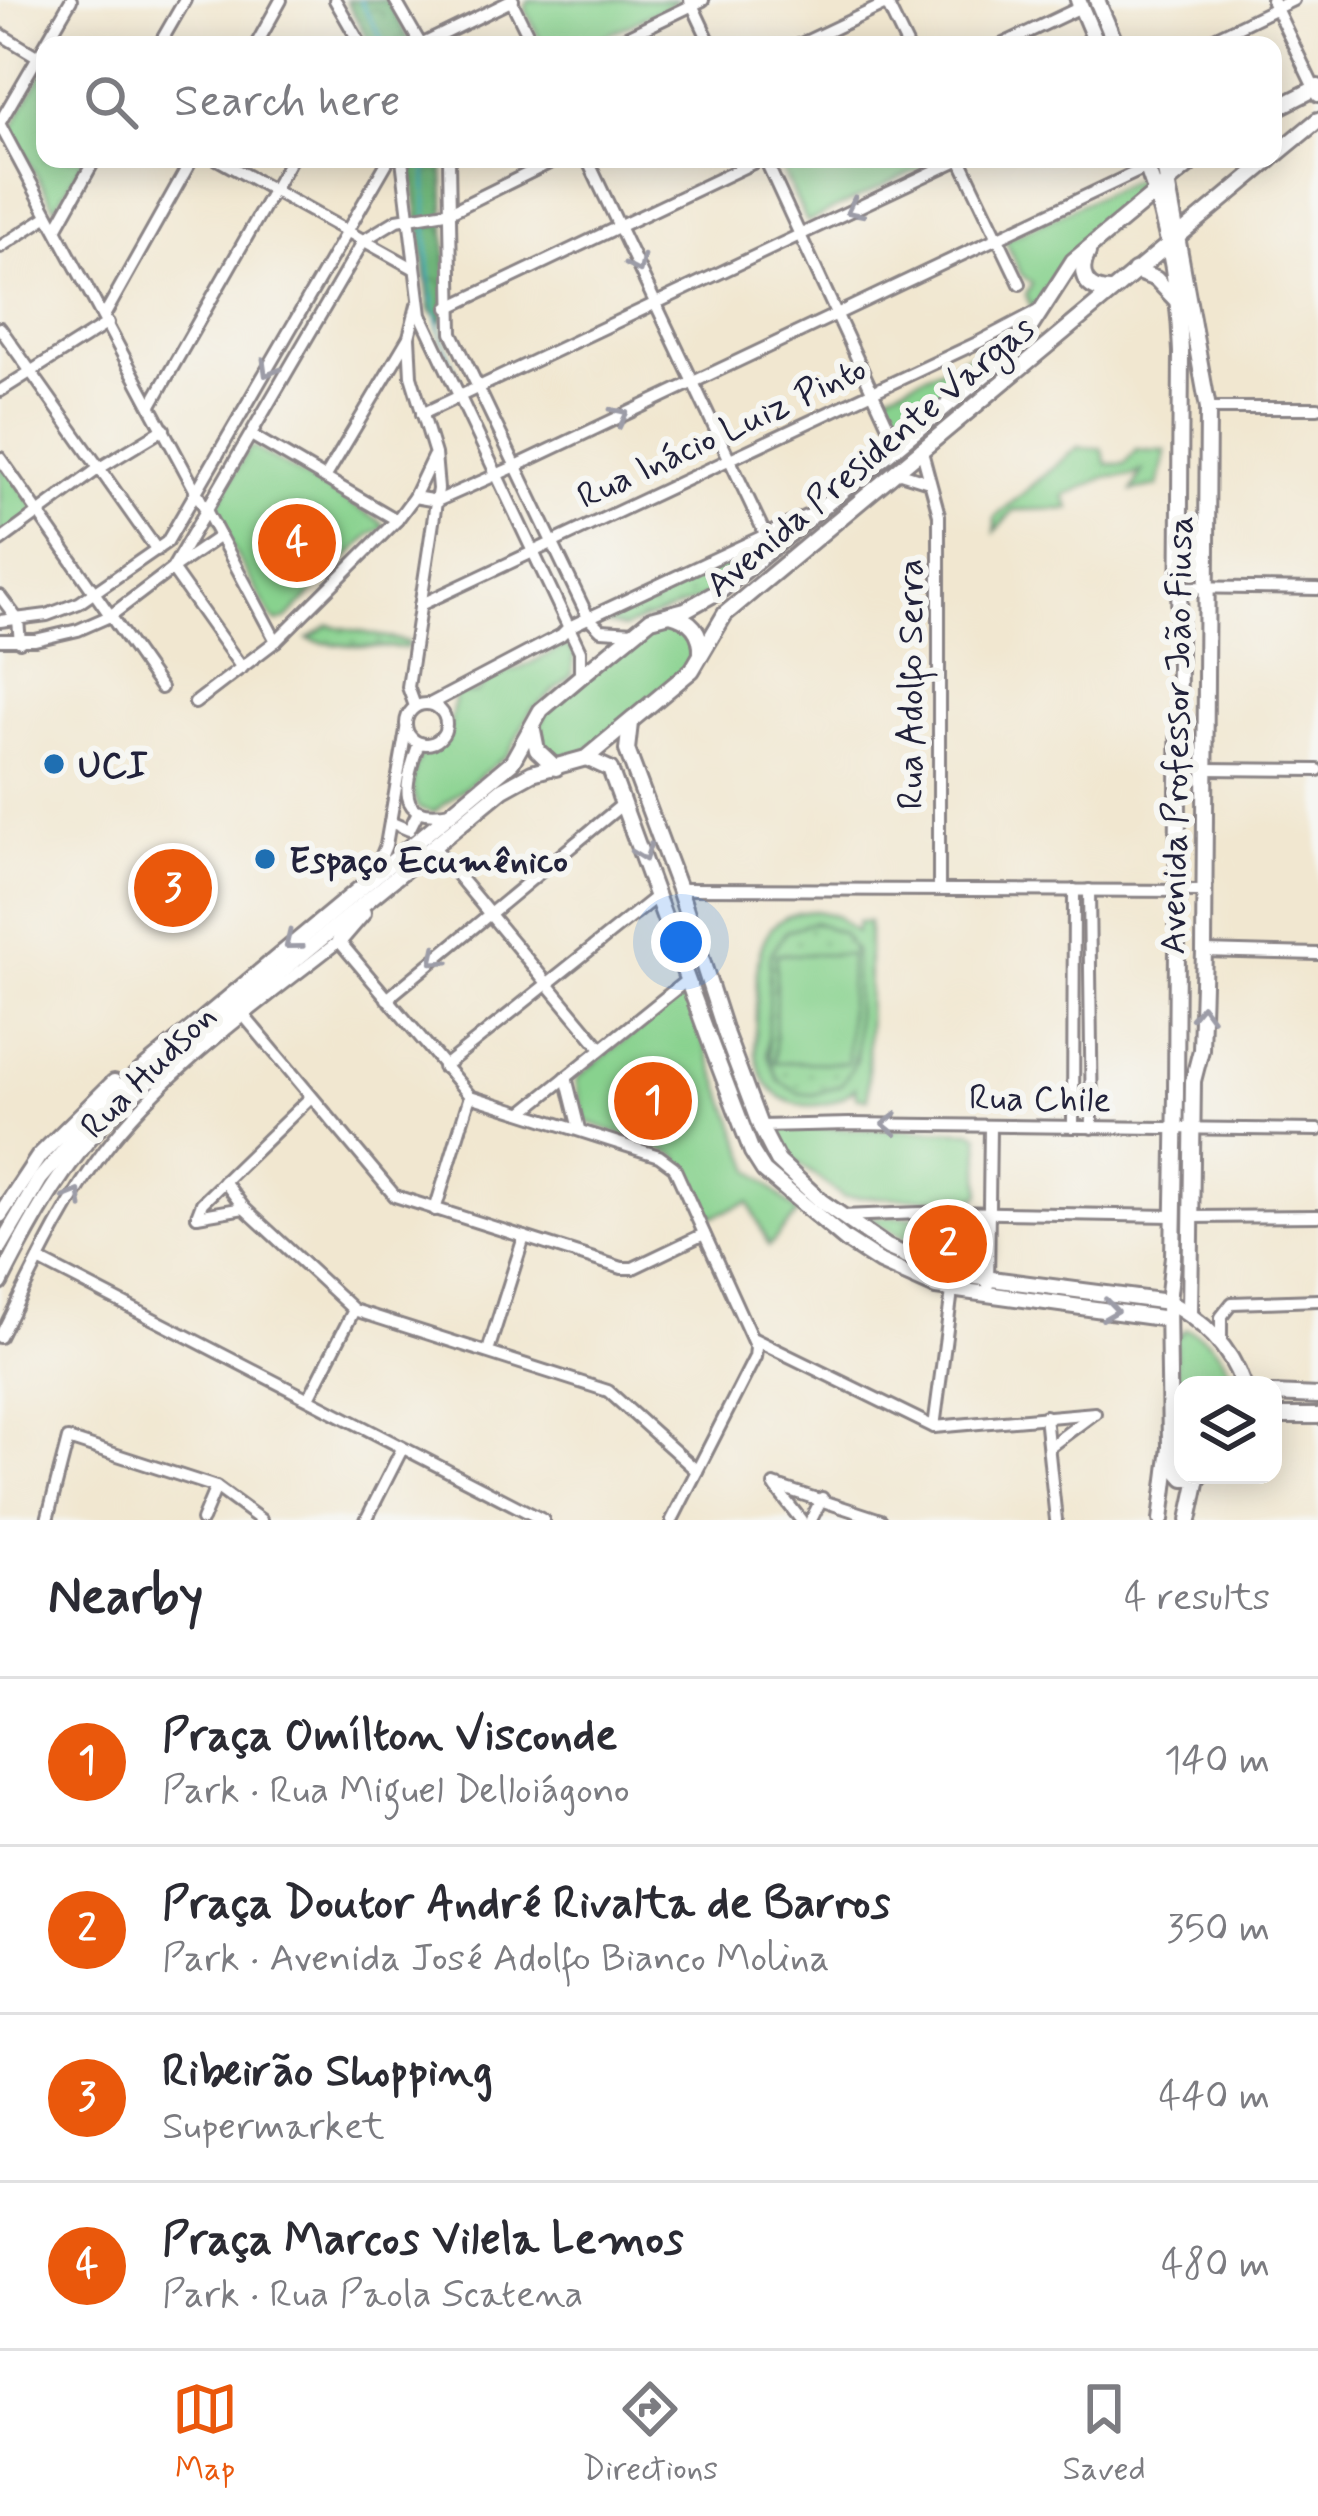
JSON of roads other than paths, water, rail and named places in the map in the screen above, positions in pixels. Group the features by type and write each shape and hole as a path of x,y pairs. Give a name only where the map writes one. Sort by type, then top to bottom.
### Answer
{"main road":[{"path":"1097,0 1112,36"},
{"path":"1079,4 1093,36"},
{"path":"1282,106 1316,91"},
{"name":"Avenida Presidente Vargas","path":"1282,148 1318,120"},
{"name":"Avenida Professor João Fiusa","path":"1148,168 1161,187"},
{"name":"Avenida Professor João Fiusa","path":"1162,168 1161,187 1208,408 1204,951 1201,1050 1193,1081 1190,1217 1196,1320"},
{"name":"Avenida Presidente Vargas","path":"0,1282 50,1189 102,1122 512,762 545,706 651,619 702,602 721,590 1017,348 1063,273 1185,168"},
{"name":"Avenida Presidente Vargas","path":"0,1247 40,1179 76,1132 162,1052 379,882 434,847 503,789 532,773 586,758 686,676 725,614 1258,168"},
{"name":"Avenida Professor João Fiusa","path":"1161,1520 1170,1447 1168,1302 1178,890 1178,302 1172,240"},
{"path":"1094,244 1083,264 1084,278 1093,289 1110,291"},
{"path":"1135,272 1156,279 1178,302"},
{"path":"670,614 685,618 696,630 700,658"},
{"path":"630,722 627,750 726,1035 778,1161 884,1254 988,1287 1168,1325 1196,1320"},
{"path":"533,724 537,750 556,768"},
{"path":"586,758 607,765 624,803 752,1152 764,1171 813,1215 952,1292 988,1287 1168,1302 1221,1341 1238,1376"},
{"path":"339,941 379,882"},
{"path":"657,896 670,899 679,889"},
{"path":"710,1041 726,1035"},
{"path":"0,1215 39,1156 66,1126 112,1084 155,1051 162,1052"},
{"path":"1282,1394 1318,1396"},
{"path":"1282,1416 1318,1416"},
{"path":"1170,1447 1174,1460"},
{"path":"1189,1520 1198,1484"}],"street":[{"path":"53,36 70,0"},
{"path":"164,36 185,0"},
{"path":"261,36 281,0"},
{"path":"335,0 354,36"},
{"path":"395,0 416,36"},
{"path":"439,36 512,0 529,36"},
{"path":"1216,36 1274,4 1293,0"},
{"path":"817,36 889,1 903,36"},
{"path":"628,36 695,2 708,36"},
{"path":"1018,36 1079,4"},
{"path":"1274,4 1316,91"},
{"path":"0,34 36,55"},
{"path":"36,68 0,124 276,641"},
{"path":"56,229 90,168"},
{"path":"0,391 106,320 187,168"},
{"path":"232,168 415,269"},
{"path":"151,405 286,168"},
{"path":"0,621 47,615 96,593 167,542 384,168"},
{"path":"405,168 421,217 417,302 409,337 411,376 434,454 437,501 408,687 415,706"},
{"path":"450,168 448,308 452,333 588,617 601,630 634,632"},
{"path":"172,569 364,240 386,224 452,211 539,168"},
{"path":"591,168 766,536"},
{"path":"448,308 743,168"},
{"path":"768,168 890,430"},
{"path":"422,414 941,168"},
{"path":"964,168 1020,284"},
{"path":"414,497 437,501 514,467 1135,168"},
{"path":"0,247 48,216"},
{"path":"417,302 580,651 580,677"},
{"name":"Rua Inácio Luiz Pinto","path":"420,605 1044,308"},
{"path":"0,328 157,550"},
{"path":"288,336 298,340 300,349"},
{"path":"325,478 409,337"},
{"path":"1208,408 1318,409"},
{"path":"0,541 98,469 164,429"},
{"path":"251,435 397,520"},
{"name":"Rua Adolfo Serra","path":"921,448 939,515 939,889"},
{"path":"195,703 276,641 397,520 434,454"},
{"path":"0,458 160,688"},
{"path":"893,471 929,482"},
{"path":"379,882 407,716 415,706 430,704 569,626 820,509"},
{"path":"0,640 20,642 78,630 110,616 220,536"},
{"path":"172,569 242,668"},
{"path":"1180,586 1318,589"},
{"path":"0,596 18,620 20,642"},
{"path":"406,730 419,743 432,743 446,730 445,716 430,704"},
{"path":"390,822 409,830 415,824 417,814 408,796 419,743"},
{"path":"1205,769 1318,770"},
{"path":"387,999 624,803"},
{"path":"417,814 454,812"},
{"path":"434,847 601,1048"},
{"path":"679,889 1203,891"},
{"path":"1073,1127 1074,890"},
{"path":"1089,890 1092,1128"},
{"path":"443,1067 657,896"},
{"path":"339,941 470,1096 668,1160 754,1339 755,1357 672,1520"},
{"name":"Rua Hudson","path":"0,1337 80,1187 130,1120 189,1062 339,941"},
{"path":"1204,951 1318,954"},
{"path":"579,957 589,968"},
{"path":"523,1112 687,980"},
{"path":"244,1017 386,1190 435,1210 633,1268 704,1234"},
{"path":"566,1077 579,1130"},
{"path":"435,1210 470,1096"},
{"path":"244,1208 197,1216 202,1203 311,1097"},
{"name":"Rua Chile","path":"760,1126 1318,1130"},
{"path":"988,1287 990,1126"},
{"path":"224,1181 244,1208 354,1310 608,1391 697,1471"},
{"path":"842,1216 1173,1216"},
{"path":"1190,1217 1318,1216"},
{"path":"488,1352 524,1238"},
{"path":"38,1260 309,1398 519,1514 543,1520"},
{"path":"934,1427 952,1292"},
{"path":"1221,1341 1221,1317 1232,1303 1318,1300"},
{"path":"309,1398 354,1310"},
{"path":"754,1339 934,1427 1095,1413 1049,1447"},
{"path":"1045,1416 1056,1520"},
{"path":"47,1520 68,1439 216,1487 261,1520"},
{"path":"366,1520 402,1448"},
{"path":"801,1520 774,1485 881,1520"},
{"path":"202,1520 216,1487"},
{"path":"811,1520 822,1498"}],"waterway":[{"path":"360,0 380,36"},
{"path":"426,168 433,299 459,378"}],"place":[{"name":"Praça Marcos Vilela Lemos","path":"297,543"},
{"name":"UCI","path":"54,764"},
{"name":"Espaço Ecumênico","path":"265,859"},
{"name":"Ribeirão Shopping","path":"173,888"},
{"name":"Praça Omílton Visconde","path":"653,1101"},
{"name":"Praça Doutor André Rivalta de Barros","path":"948,1244"}]}
